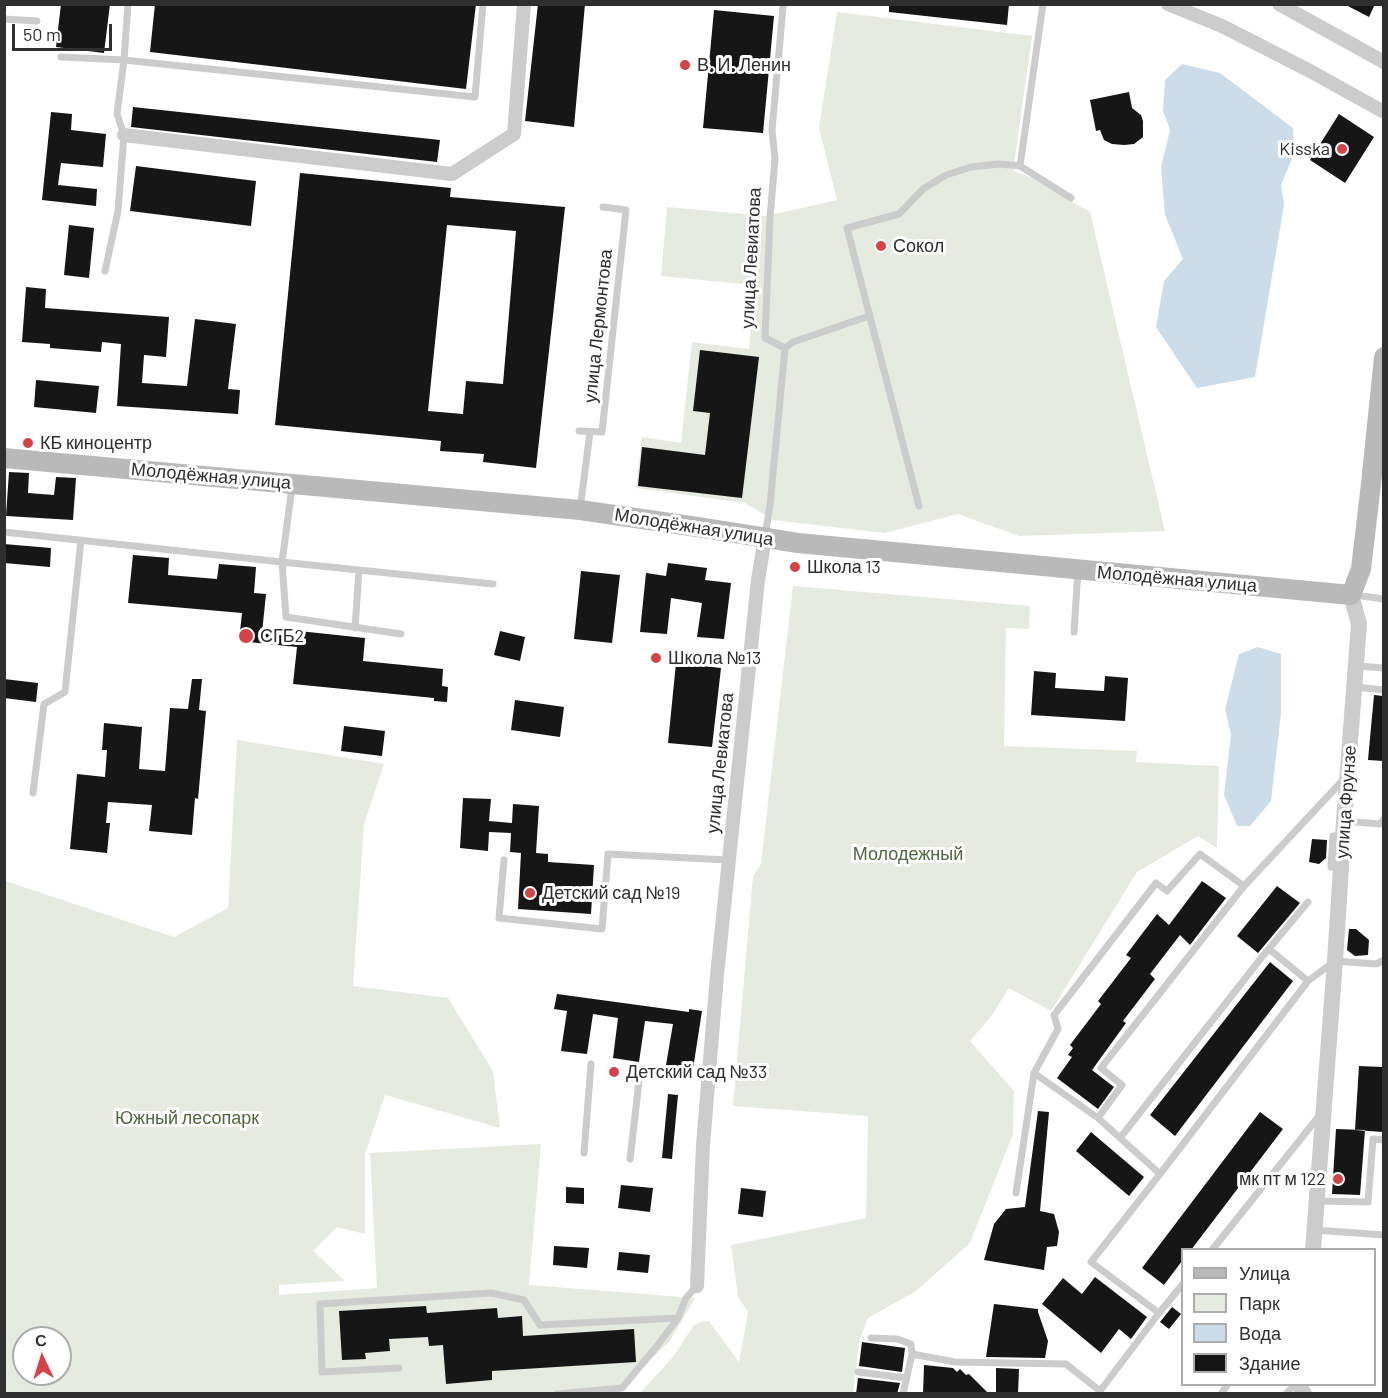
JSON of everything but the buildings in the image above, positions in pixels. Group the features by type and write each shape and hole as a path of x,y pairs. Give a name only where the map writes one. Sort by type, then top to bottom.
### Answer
{"main road":[{"path":"1352,595 1361,569 1374,484 1383,357"},
{"name":"Молодёжная улица","path":"4,458 580,510 821,545 1352,595"}],"street":[{"path":"124,135 452,174 514,134 524,4"},
{"path":"1168,4 1222,26 1383,112"},
{"path":"1280,4 1383,62"},
{"name":"улица Левиатова","path":"697,1286 703,1144 715,987 757,591 765,538"},
{"name":"улица Фрунзе","path":"1313,1248 1357,666 1359,624 1352,595"}],"lane":[{"path":"105,271 118,211 124,135 117,114 128,4"},
{"path":"61,57 124,60 475,97 483,4"},
{"path":"1020,166 1043,4"},
{"name":"улица Левиатова","path":"765,538 785,348 765,338 775,159 772,130 783,7"},
{"path":"4,19 37,21"},
{"path":"919,506 847,228 899,214 923,189 946,175 972,167 999,164 1020,166 1071,198"},
{"name":"улица Лермонтова","path":"590,432 602,432 626,210 603,207"},
{"path":"785,348 793,342 869,316"},
{"path":"579,431 590,432 580,510"},
{"path":"292,483 282,562 286,617 401,634"},
{"path":"4,532 493,584"},
{"path":"33,793 44,704 65,692 81,540"},
{"path":"355,628 359,570"},
{"path":"1074,632 1078,570"},
{"name":"Молодёжная улица","path":"1352,595 1383,599"},
{"path":"1357,666 1383,668"},
{"path":"1355,687 1383,690"},
{"path":"1098,1119 1122,1085 1101,1068 1244,886 1348,775"},
{"path":"1344,829 1380,824 1383,819"},
{"path":"504,860 499,918 602,929 608,854 728,860"},
{"path":"1016,1193 1034,1073 1058,1029 1054,1015 1156,884 1167,891 1200,854 1244,886"},
{"path":"1120,1138 1308,902"},
{"path":"1269,949 1308,981"},
{"path":"1159,1313 1091,1262 1308,981 1335,961 1376,964 1383,960"},
{"path":"584,1153 591,1064"},
{"path":"630,1159 640,1073"},
{"path":"1034,1073 1098,1119 1161,1174"},
{"path":"1214,1248 1324,1110"},
{"path":"1317,1200 1368,1203 1373,1139 1383,1140"},
{"path":"1315,1230 1383,1235"},
{"path":"557,1394 622,1388 678,1318 686,1298 697,1286"},
{"path":"912,1354 955,1362 1066,1364 1100,1391 1181,1286"},
{"path":"399,1368 322,1372 320,1304 491,1293 524,1300 540,1325 678,1318"},
{"path":"871,1338 897,1339 911,1344 912,1354 903,1394"},
{"path":"858,1372 906,1378"}],"green space":[{"name":"Сокол","path":"837,12 1032,36 1013,171 1032,178 1090,212 1165,531 1019,536 958,514 885,533 773,520 745,503 636,488 642,437 681,443 692,342 749,349 754,285 661,276 667,207 766,216 837,200 819,128"},
{"name":"Молодежный","path":"793,586 1030,606 1029,629 1006,628 1004,746 1137,751 1136,762 1219,766 1217,848 1198,836 1137,872 1051,1011 1009,988 992,1015 970,1041 1014,1091 1013,1134 970,1243 916,1291 868,1318 859,1342 853,1393 639,1394 673,1357 694,1325 701,1322 709,1321 739,1362 748,1312 738,1297 731,1245 866,1218 868,1116 733,1106 753,876 761,864"},
{"name":"Южный лесопарк","path":"237,740 384,764 364,824 353,986 448,998 493,1071 500,1128 385,1095 365,1154 365,1234 337,1227 313,1251 345,1281 279,1285 279,1295 377,1288 370,1153 541,1144 529,1285 695,1298 670,1341 616,1393 5,1394 5,881 174,937 228,908"}],"water":[{"path":"1182,64 1220,73 1293,128 1294,154 1281,185 1284,205 1255,377 1197,388 1156,327 1164,281 1183,259 1165,215 1161,167 1170,130 1163,111 1165,80"},
{"path":"1258,647 1281,654 1281,713 1271,801 1250,826 1237,826 1224,795 1231,735 1225,709 1239,654"}],"place":[{"name":"В. И. Ленин","path":"685,65"},
{"name":"Kisska","path":"1342,149"},
{"name":"Сокол","path":"881,246"},
{"name":"КБ киноцентр","path":"28,443"},
{"name":"Школа 13","path":"795,567"},
{"name":"СГБ2","path":"246,636"},
{"name":"Школа №13","path":"656,658"},
{"name":"Детский сад №19","path":"530,893"},
{"name":"Детский сад №33","path":"614,1072"},
{"name":"мк пт м 122","path":"1338,1179"}]}
